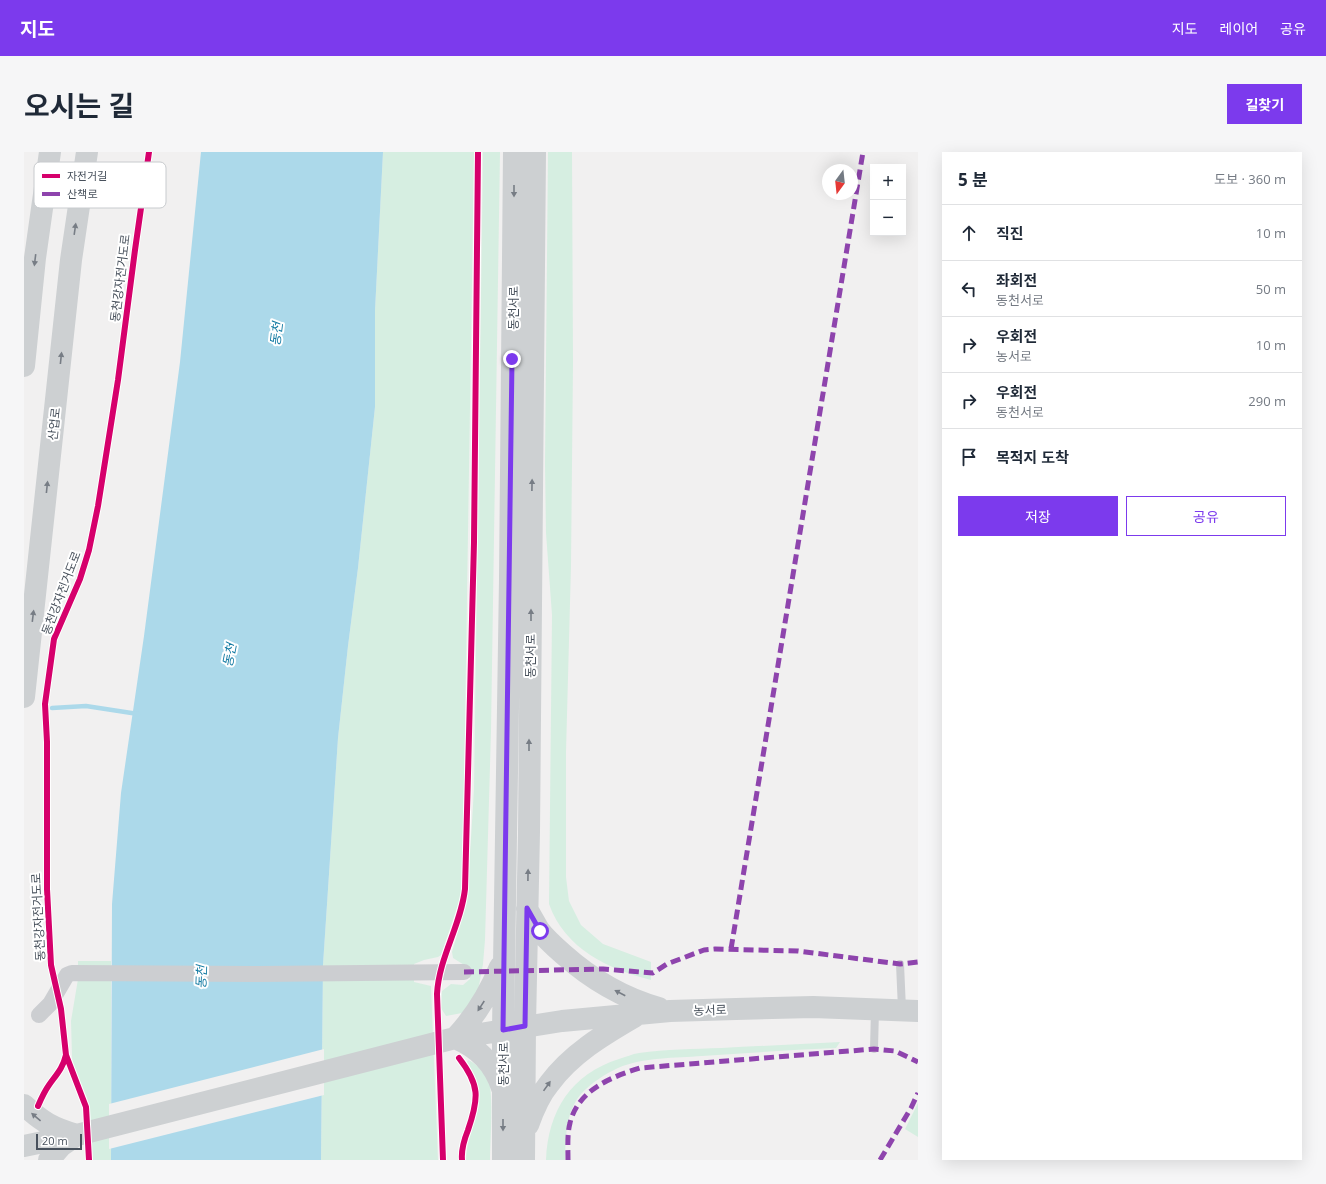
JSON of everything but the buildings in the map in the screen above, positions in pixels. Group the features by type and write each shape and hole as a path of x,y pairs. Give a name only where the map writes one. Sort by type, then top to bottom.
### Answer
{"main road":[{"path":"49,162 50,152"},
{"name":"산업로","path":"86,162 87,152"},
{"name":"동천서로","path":"503,1160 503,1030 510,571 514,152"},
{"name":"동천서로","path":"524,1160 535,152"},
{"path":"24,366 35,258 42,208"},
{"name":"산업로","path":"24,697 71,260 79,208"},
{"path":"527,908 540,931 553,946 595,979 622,995 644,1004 670,1011"},
{"path":"503,1091 497,1074 484,1057 468,1044 455,1038 468,1024 483,1003 504,958"},
{"name":"농서로","path":"24,1146 77,1135 455,1038 525,1026 670,1011 813,1007 910,1010"},
{"path":"524,1134 535,1106 548,1084 565,1065 585,1048 609,1031 638,1014"},
{"path":"24,1105 42,1121 57,1129 77,1135"},
{"path":"49,1160 61,1146 77,1135"}],"street":[{"path":"39,1015 50,1004 67,975 72,973 258,974 464,972"}],"lane":[{"path":"900,964 910,1010"},
{"path":"874,1049 875,1009"}],"green space":[{"path":"383,152 474,152 461,894 441,955 414,964 414,982 431,986 438,1160 321,1160 323,965 338,738 375,407 375,311"},
{"path":"483,152 500,152 491,731 485,940 483,964 477,996 462,1013 446,1016 441,1008 442,991 451,984 463,985 470,979 469,968 453,958 452,952 467,902 474,789"},
{"path":"548,152 572,152 573,363 571,566 566,752 566,877 569,901 581,925 603,944 651,962 651,980 619,970 590,955 577,945 566,933 556,920 549,904 552,615 546,533 545,465"},
{"path":"78,961 111,961 111,1160 93,1160 87,1098 73,1066 71,1021 78,979"},
{"path":"840,1042 836,1048 649,1060 628,1064 618,1068 603,1076 585,1090 576,1101 567,1126 565,1160 546,1160 552,1126 557,1110 565,1097 575,1085 588,1074 619,1059 634,1054 680,1049"},
{"path":"468,1060 482,1070 490,1085 490,1160 466,1160 468,1145 479,1102 479,1091 475,1078 467,1062"},
{"path":"918,1103 918,1137 905,1129"}],"water":[{"name":"동천","path":"201,152 383,152 375,311 375,407 338,738 323,965 321,1160 111,1160 112,904 121,793 144,636 180,362"}],"pier":[{"path":"324,1049 324,1095 109,1149 109,1104"}],"waterway":[{"path":"52,708 86,706 138,714"}],"marked path":[{"path":"731,949 863,152"},
{"path":"464,972 603,969 653,973 667,964 704,950 715,949 798,951 900,964 918,962"},
{"path":"568,1160 569,1127 574,1112 580,1102 597,1086 640,1068 874,1049 895,1051 918,1062"},
{"path":"880,1160 911,1108 918,1093"}],"cycle path":[{"name":"동천강자전거도로","path":"148,162 149,152"},
{"path":"443,1160 437,994 442,967 463,902 465,889 474,542 478,152"},
{"name":"동천강자전거도로","path":"89,1160 86,1107 66,1055 61,1009 51,965 47,889 47,742 45,704 54,639 80,579 89,550 98,506 118,380 141,208"},
{"path":"38,1106 46,1090 61,1068 66,1055"},
{"path":"459,1058 471,1076 476,1092 472,1119 463,1145 462,1160"}],"route":[{"path":"512,359 503,1030 525,1026 527,908 540,931"}]}
